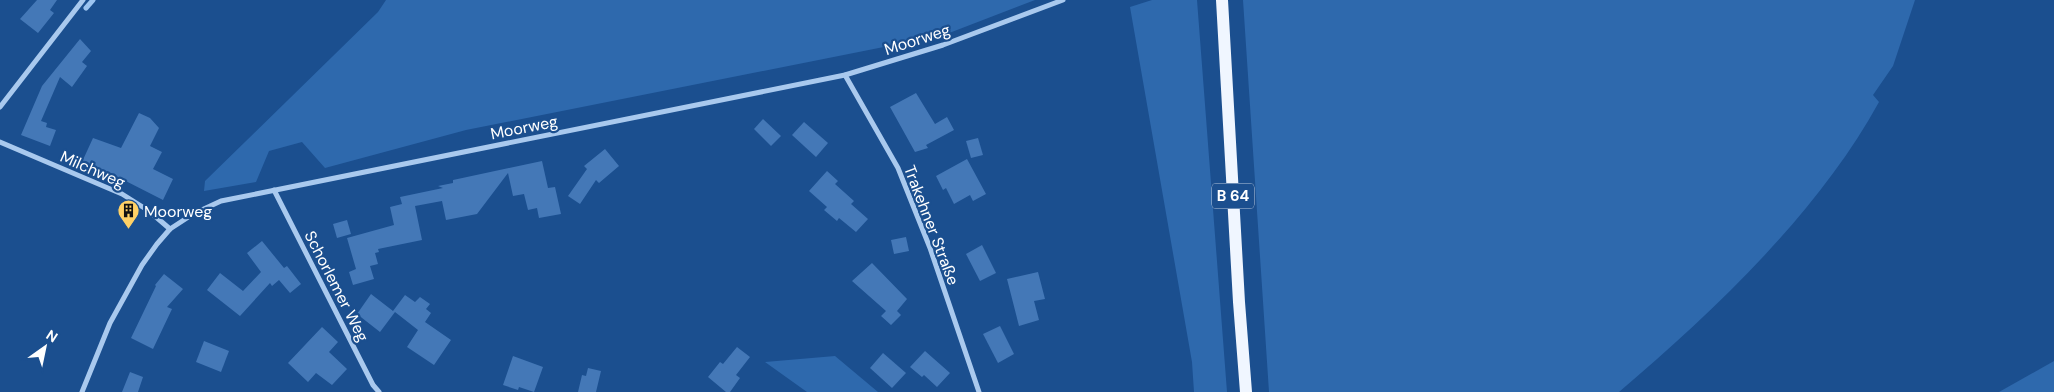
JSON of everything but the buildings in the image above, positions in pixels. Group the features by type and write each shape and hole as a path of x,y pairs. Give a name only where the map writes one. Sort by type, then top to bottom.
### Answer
{"main road":[{"name":"B 64","path":"1222,0 1246,392"}],"street":[{"path":"0,107 84,0"},
{"name":"Moorweg","path":"82,392 110,323 142,265 157,244 170,230 193,214 221,200 845,75 943,45 1063,0"},
{"name":"Trakehner Straße","path":"845,75 898,168 930,248 980,392"},
{"name":"Milchweg","path":"0,142 122,194 148,211 170,230"},
{"name":"Schorlemer Weg","path":"274,190 373,386 379,392"}],"shaded area":[{"path":"386,0 1035,0 944,35 466,130 325,168 302,142 269,151 256,182 204,191 205,181 378,12"},
{"path":"1152,0 1197,0 1227,392 1194,392 1192,362 1130,7"},
{"path":"1243,0 1915,0 1893,66 1873,95 1879,102 1854,143 1826,183 1762,258 1692,328 1619,392 1269,392"},
{"path":"835,356 878,392 807,392 765,362"},
{"path":"2054,361 2054,392 1999,392"}],"waterway":[{"path":"86,8 93,0"}],"place":[{"name":"Moorweg","path":"128,230"}]}
